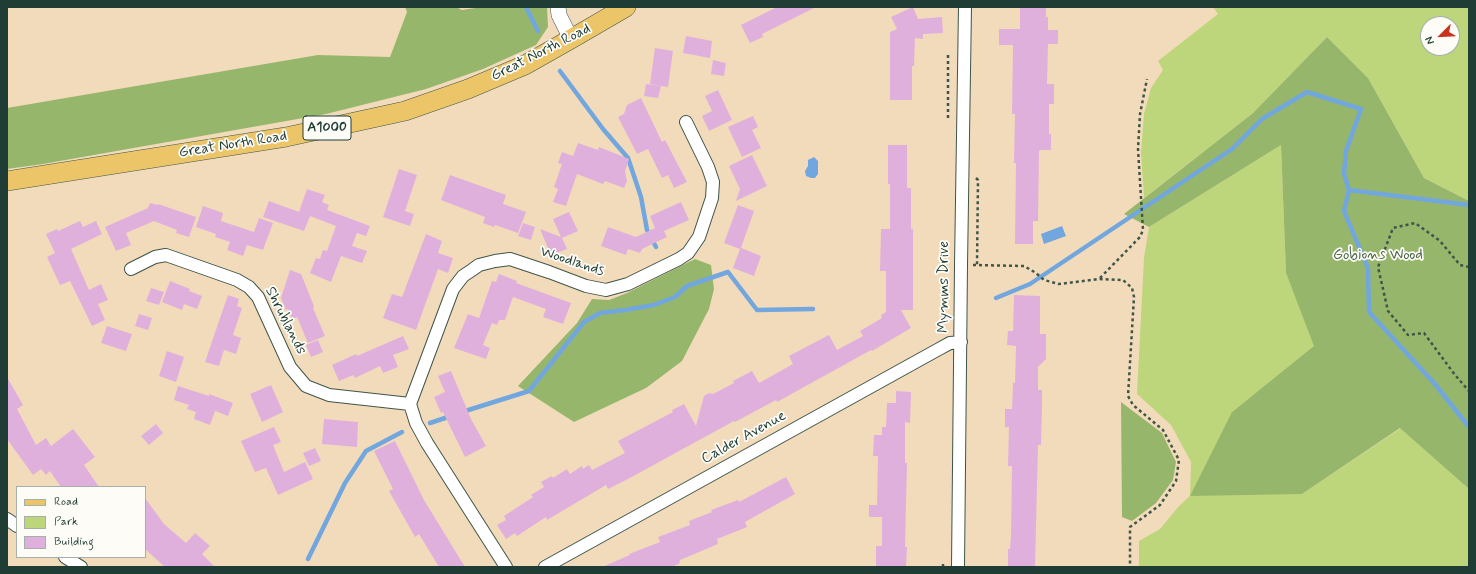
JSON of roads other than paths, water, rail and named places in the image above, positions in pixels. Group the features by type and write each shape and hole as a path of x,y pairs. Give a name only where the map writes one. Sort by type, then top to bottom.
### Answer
{"main road":[{"name":"Great North Road","path":"7,181 286,138 405,111 468,89 524,64 626,7"}],"street":[{"path":"558,7 559,15 571,39"},
{"name":"Mymms Drive","path":"958,567 965,7"},
{"name":"Woodlands","path":"410,404 453,289 463,276 475,268 495,261 510,259 586,286 606,290 628,284 688,253 699,237 712,198 713,182 708,167 686,122"},
{"name":"Shrublands","path":"131,269 155,257 166,255 237,280 249,287 258,297 290,367 306,386 329,395 410,404"},
{"name":"Calder Avenue","path":"545,567 950,343 961,342"},
{"path":"410,404 416,423 427,443 506,567"},
{"path":"7,519 16,525"},
{"path":"68,558 81,567"}],"water":[{"path":"814,157 818,161 818,174 815,178 811,178 806,176 805,171 808,166 808,160"},
{"path":"1062,226 1066,236 1044,244 1041,234"}],"waterway":[{"path":"526,7 538,31"},
{"path":"560,71 603,129 628,158 641,197 647,230 656,247"},
{"path":"996,298 1030,284 1232,149 1262,119 1307,92 1361,109 1346,151 1344,174 1349,190 1344,211 1368,268 1369,312 1434,383 1469,427"},
{"path":"1349,190 1469,205"},
{"path":"462,412 529,391 584,322 600,313 654,305 675,297 687,286 728,272 757,310 813,309"},
{"path":"430,423 451,416"},
{"path":"308,559 345,483 366,451 402,432"}],"park label":[{"name":"Gobions Wood","path":"1378,256"}]}
